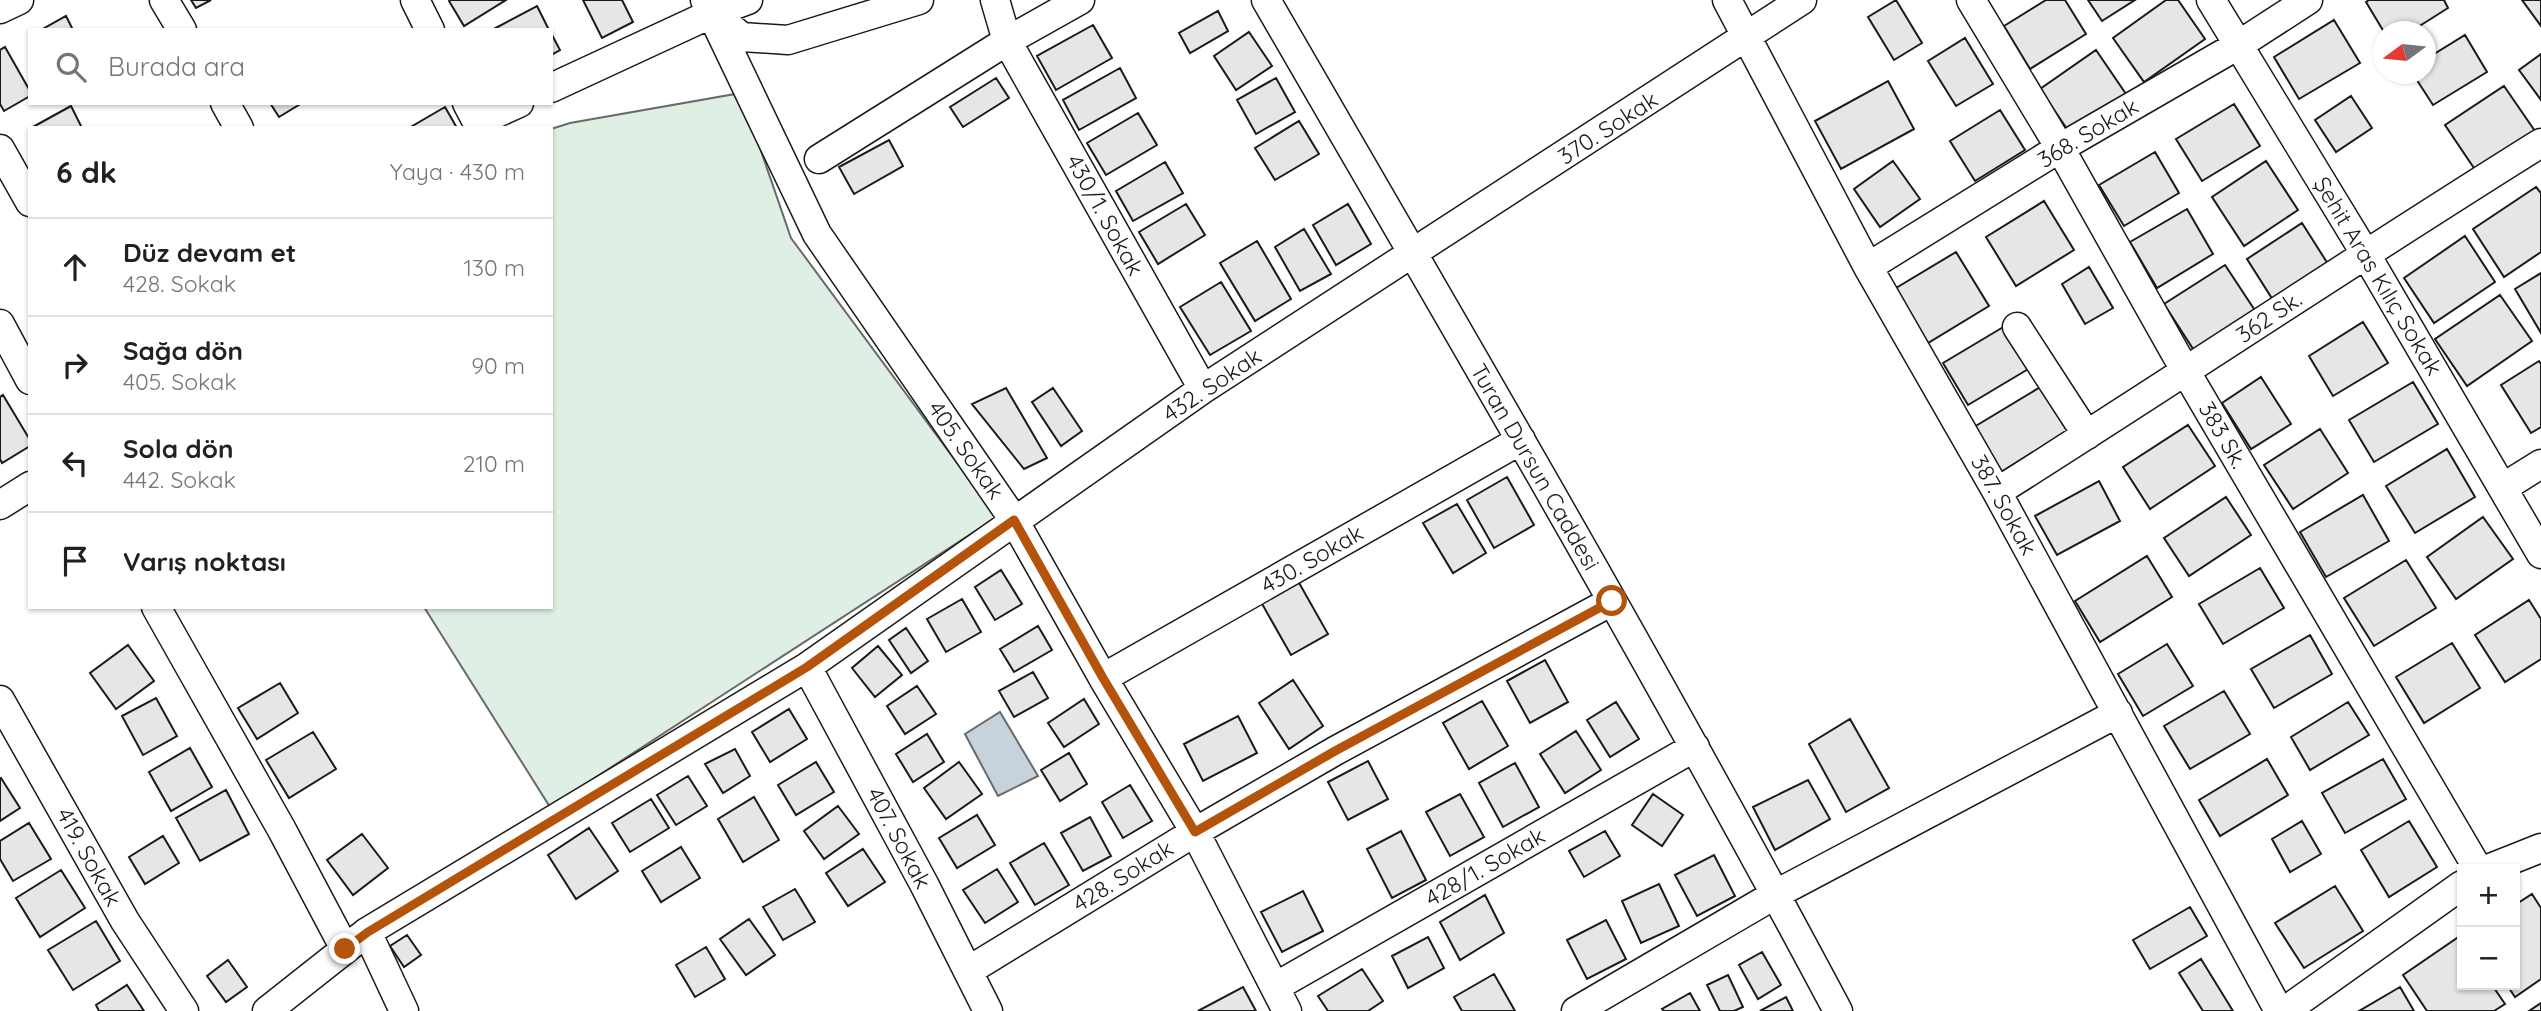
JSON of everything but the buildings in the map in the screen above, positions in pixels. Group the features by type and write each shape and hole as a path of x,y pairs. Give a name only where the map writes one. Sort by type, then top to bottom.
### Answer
{"street":[{"path":"0,9 19,0"},
{"path":"164,0 181,28"},
{"path":"415,0 429,28"},
{"path":"553,87 709,6 748,0"},
{"path":"709,6 742,37 789,40 919,0"},
{"name":"430/1. Sokak","path":"995,0 1007,41 1203,389"},
{"path":"819,159 1007,41 1080,0"},
{"name":"Turan Dursun Caddesi","path":"1266,0 1695,747 1838,1011"},
{"name":"387. Sokak","path":"1727,0 1868,267 1997,492 2282,1011"},
{"name":"370. Sokak","path":"1413,254 1801,0"},
{"name":"383 Sk.","path":"1970,0 2060,148 2186,372 2475,864"},
{"name":"Şehit Aras Kılıç Sokak","path":"2211,0 2365,253 2541,554"},
{"name":"368. Sokak","path":"1868,267 2060,148 2239,44 2308,0"},
{"name":"405. Sokak","path":"709,6 817,234 1014,520 1103,678 1195,832 1281,999"},
{"path":"226,105 238,126"},
{"path":"472,113 510,105"},
{"name":"362 Sk.","path":"1997,492 2186,372 2365,253 2541,143"},
{"path":"0,149 28,198"},
{"name":"432. Sokak","path":"267,1011 368,932 807,667 1203,389 1413,254"},
{"path":"0,324 28,376"},
{"path":"2017,327 2087,435"},
{"name":"430. Sokak","path":"1103,678 1521,440"},
{"path":"2504,487 2541,464"},
{"path":"0,505 28,486"},
{"name":"428. Sokak","path":"968,971 1195,832 1335,751 1612,601"},
{"path":"157,609 282,830 345,949"},
{"name":"407. Sokak","path":"807,667 924,884 988,1011"},
{"name":"419. Sokak","path":"0,700 125,921 184,1011"},
{"path":"1576,1011 1776,894 2118,713"},
{"name":"428/1. Sokak","path":"1281,999 1695,747"},
{"path":"2501,864 2541,848"},
{"path":"2282,1011 2457,888"},
{"path":"368,932 404,1011"}],"green space":[{"path":"741,93 791,238 997,517 550,807 425,609 553,609 553,128 570,123"}],"shaded area":[{"path":"1000,712 1038,776 998,796 965,734"}],"route":[{"path":"345,949 368,932 807,667 1014,520 1103,678 1195,832 1335,751 1612,601"}]}
